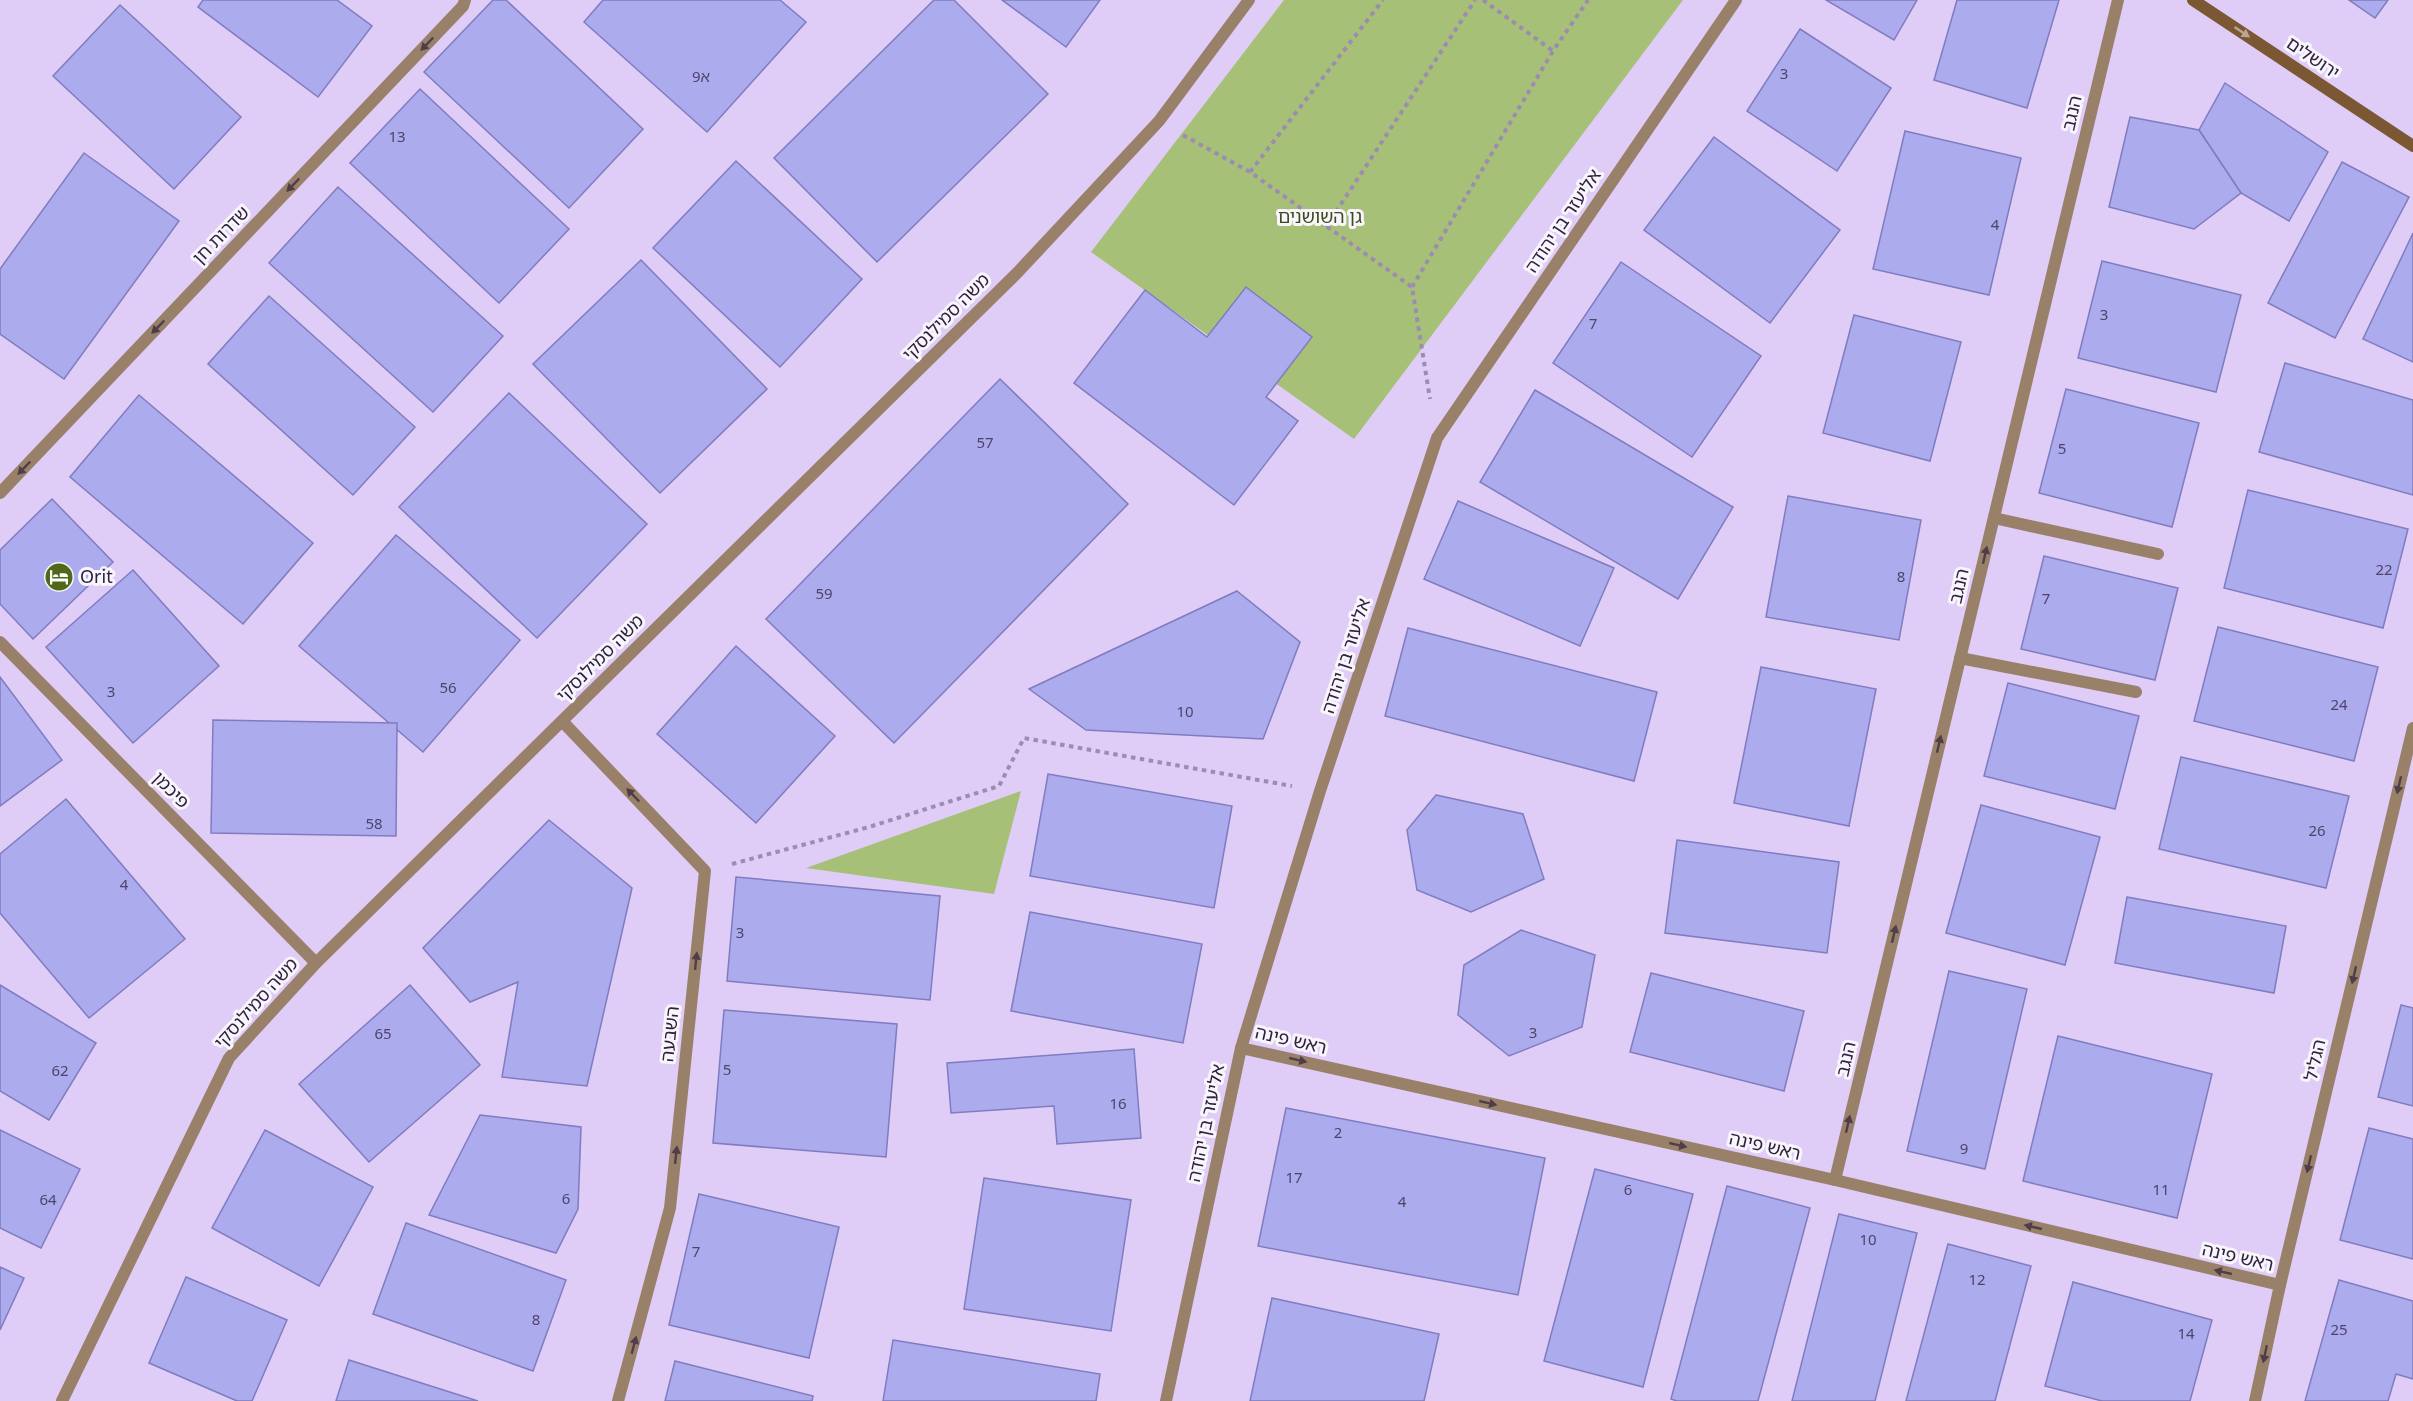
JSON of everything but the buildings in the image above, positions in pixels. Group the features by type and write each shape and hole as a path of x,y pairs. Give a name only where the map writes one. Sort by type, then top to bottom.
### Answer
{"street":[{"name":"שדרות חן","path":"0,493 463,6 465,0"},
{"name":"משה סמילנסקי","path":"62,1401 229,1058 316,963 1018,272 1159,122 1248,0"},
{"name":"אליעזר בן יהודה","path":"1166,1401 1241,1047 1320,791 1437,438 1736,0"},
{"name":"הנגב","path":"1835,1180 2118,0"},
{"name":"ירושלים","path":"2193,0 2413,146"},
{"path":"1994,518 2158,554"},
{"name":"פיכמן","path":"0,642 316,963"},
{"path":"1960,658 2136,692"},
{"path":"562,721 705,871"},
{"name":"הגליל","path":"2255,1401 2280,1285 2413,728"},
{"name":"השבעה","path":"618,1401 670,1208 705,871"},
{"name":"ראש פינה","path":"1241,1047 1835,1180 2280,1285"}],"path":[{"path":"1250,172 1383,0"},
{"path":"1326,227 1475,0"},
{"path":"1483,0 1553,51"},
{"path":"1437,438 1412,287 1553,51 1588,0"},
{"path":"1159,122 1250,172 1412,287"},
{"path":"705,871 869,826 999,786 1024,738 1320,791"}],"green space":[{"name":"גן השושנים","path":"1284,0 1683,0 1354,439 1091,252"},
{"path":"1021,791 994,894 806,868"}],"place":[{"name":"Orit","path":"59,577"}]}
